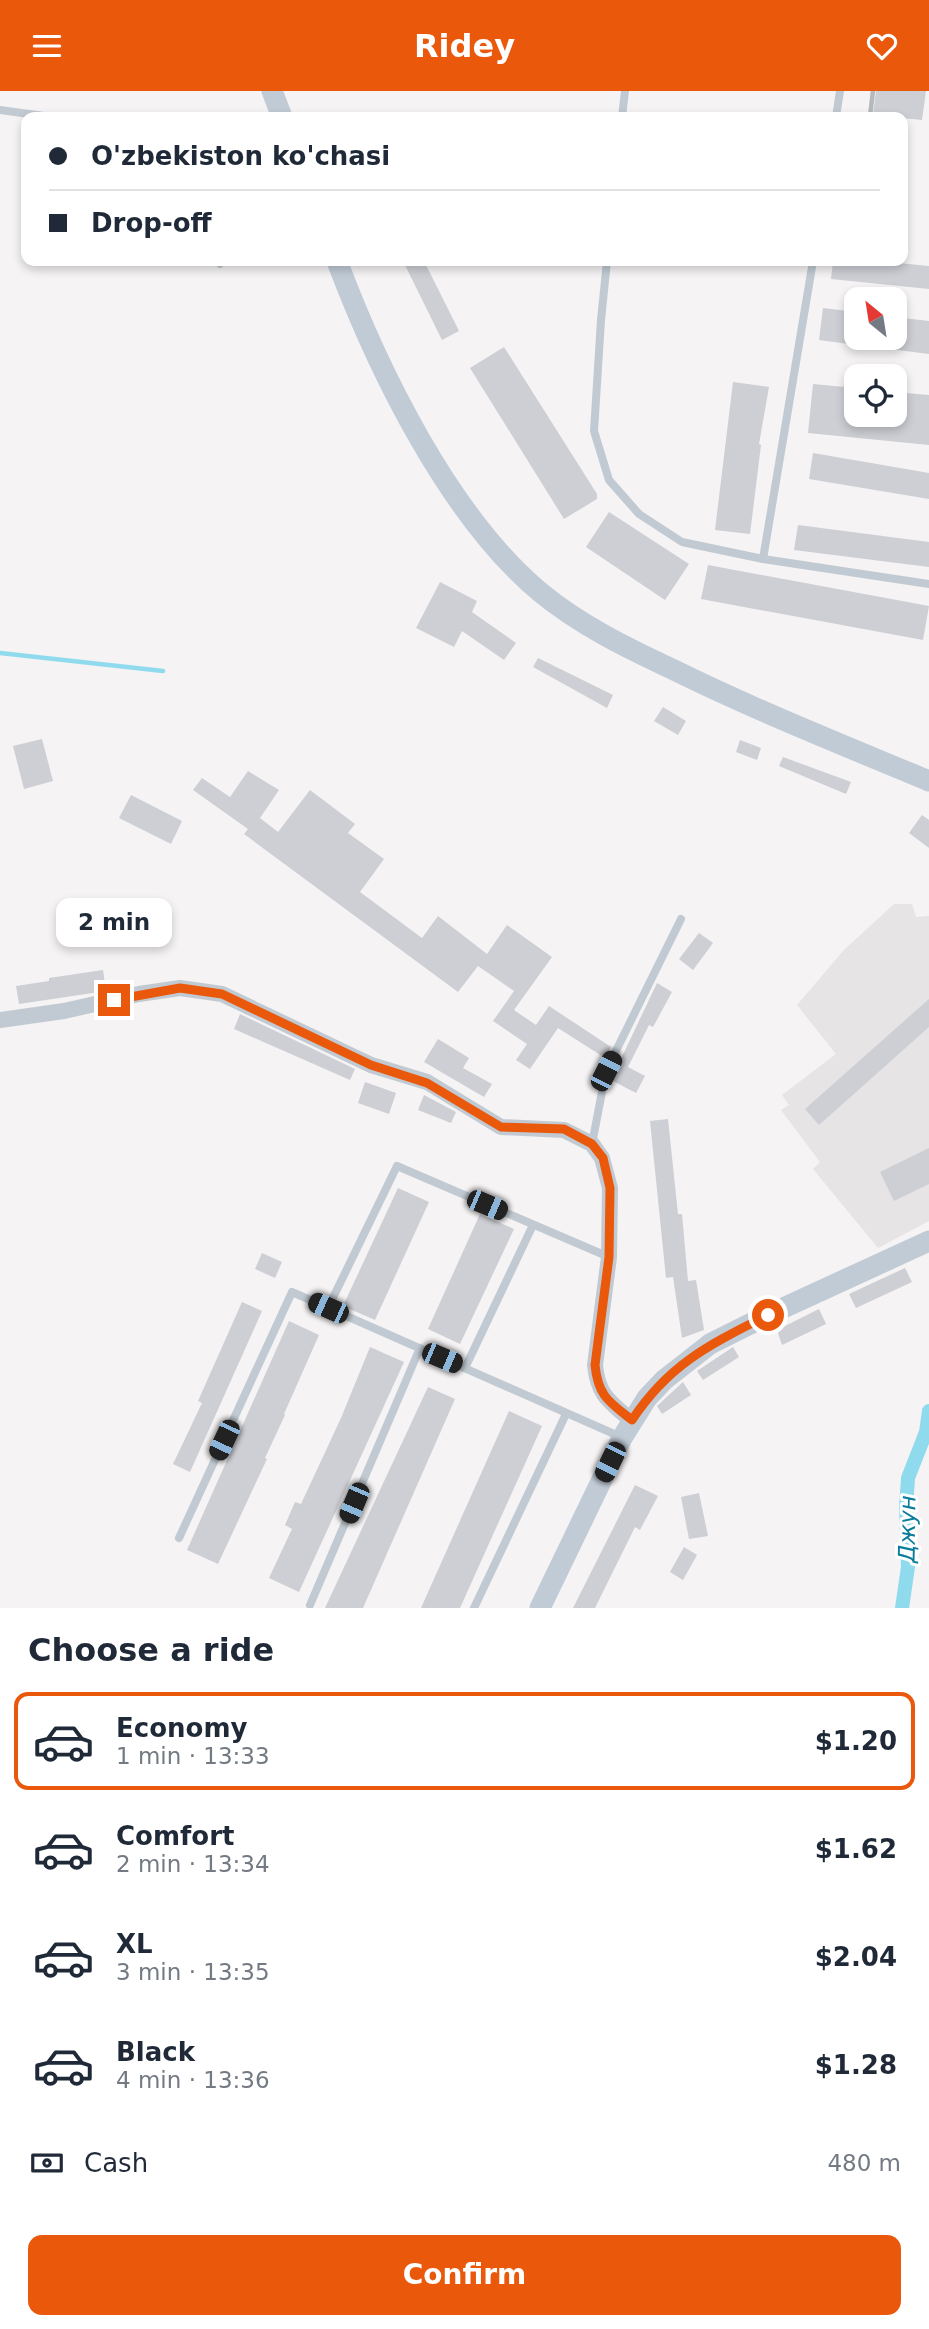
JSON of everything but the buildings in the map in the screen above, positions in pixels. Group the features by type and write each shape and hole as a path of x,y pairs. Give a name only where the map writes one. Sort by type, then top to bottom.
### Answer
{"main road":[{"path":"272,91 280,112"},
{"path":"339,266 360,322 433,460 493,545 539,591 586,626 692,680 929,781"},
{"path":"540,1608 627,1429 656,1388 686,1360 710,1344 929,1241"}],"street":[{"path":"0,1020 64,1011 180,988 222,994 371,1065 427,1083 501,1127 564,1129 592,1144 603,1158 610,1188 609,1257 595,1365 596,1381 627,1429"}],"lane":[{"path":"623,112 625,91"},
{"path":"837,112 840,91"},
{"path":"0,110 21,113"},
{"path":"607,266 594,431 609,480 639,514 682,542 763,559 929,584"},
{"path":"763,559 812,266"},
{"path":"592,1144 606,1071 681,919"},
{"path":"328,1308 397,1166 609,1257"},
{"path":"465,1368 533,1224"},
{"path":"178,1538 292,1292 566,1413 627,1429"},
{"path":"310,1605 419,1348"},
{"path":"474,1608 566,1413"}],"shaded area":[{"path":"894,904 912,904 916,917 929,916 929,1221 878,1248 813,1169 820,1162 781,1110 789,1105 782,1095 836,1054 797,1005 844,950"}],"waterway":[{"path":"0,653 163,671"},
{"name":"Джун","path":"902,1608 908,1567 908,1478 926,1432 929,1411"}],"railway":[{"path":"870,112 873,91"}],"route":[{"path":"114,1000 180,988 222,994 371,1065 427,1083 501,1127 564,1129 592,1144 603,1158 610,1188 609,1257 595,1365 596,1381 606,1399 632,1420 656,1388 686,1360 710,1344 768,1315"}]}
